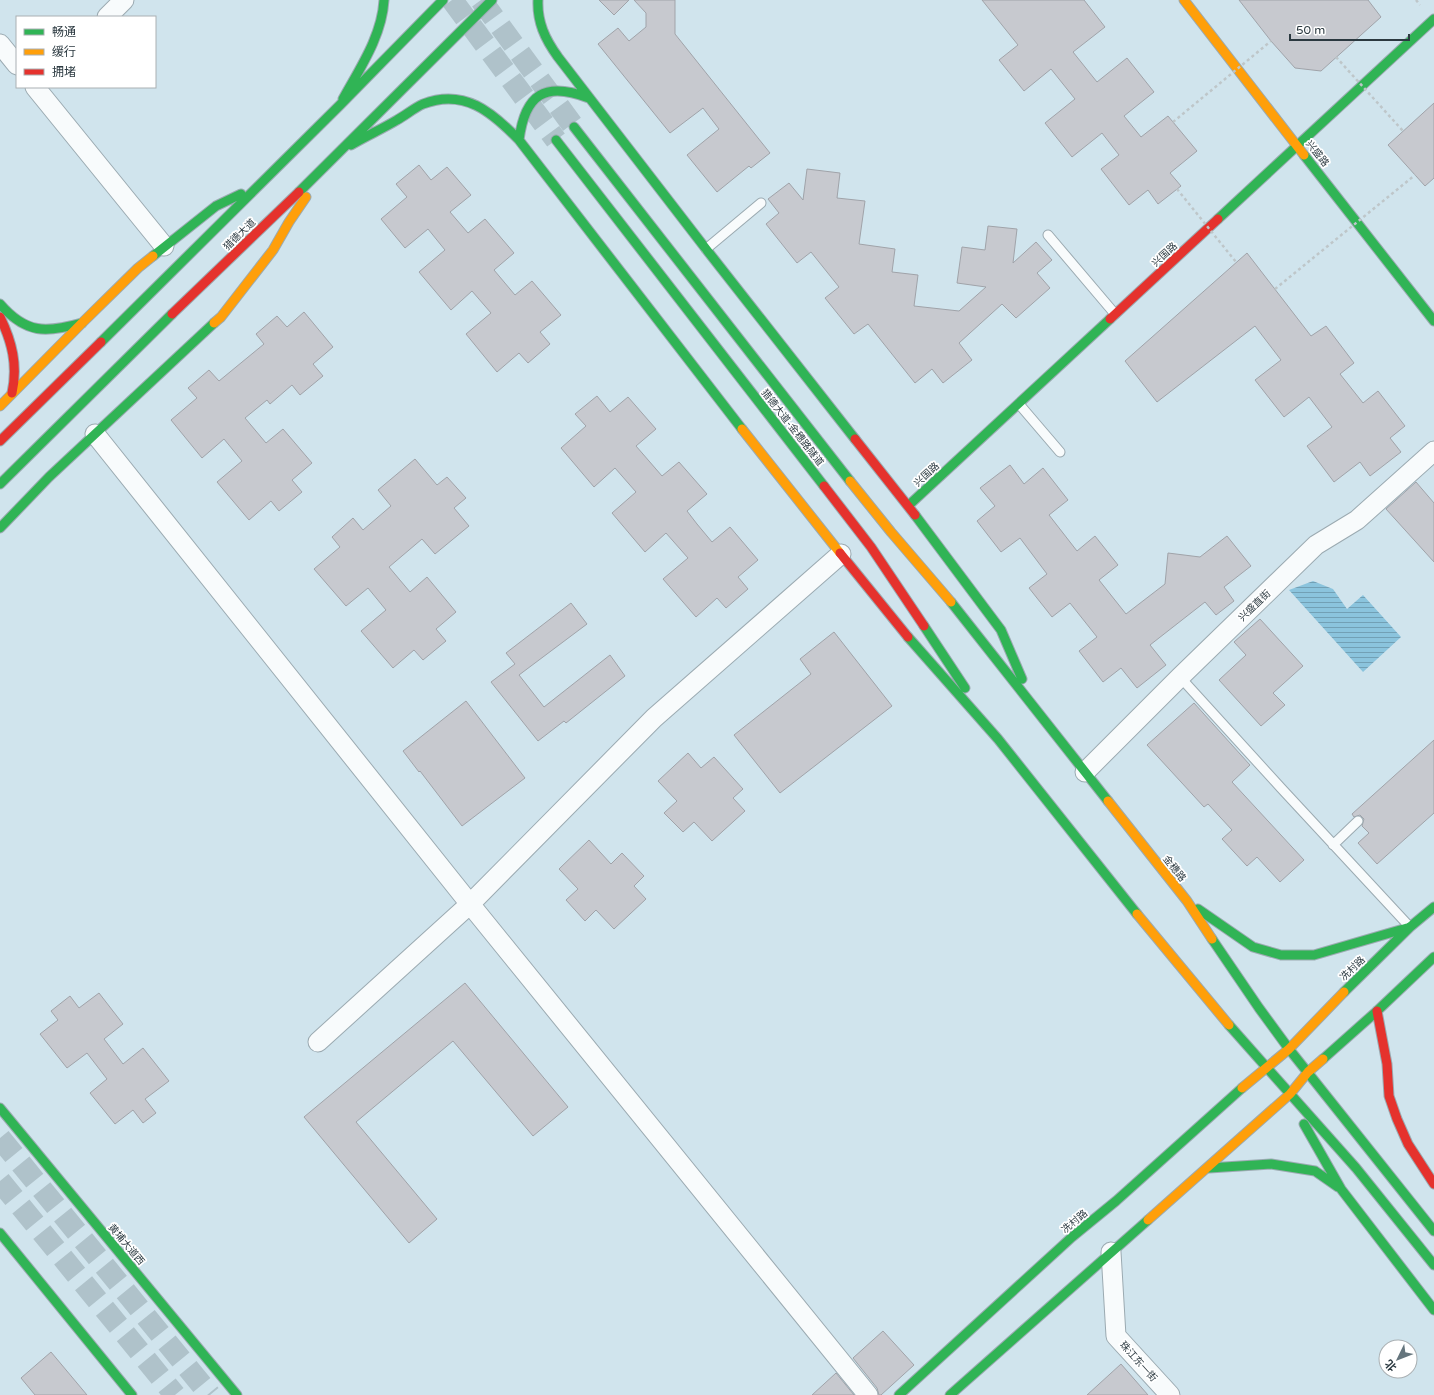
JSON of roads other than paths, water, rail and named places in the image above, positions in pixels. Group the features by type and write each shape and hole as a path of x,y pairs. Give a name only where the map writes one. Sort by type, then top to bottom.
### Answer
{"main road":[{"path":"340,105 378,30 385,8 384,0"},
{"path":"0,441 340,105 443,0"},
{"name":"猎德大道","path":"0,484 342,150 492,0"},
{"path":"538,0 538,18 546,39 566,68 706,249 909,505 1001,630 1035,708"},
{"name":"兴盛路","path":"1184,0 1434,321"},
{"name":"兴国路","path":"909,505 1434,19"},
{"path":"519,140 519,128 524,114 532,101 541,94 554,90 565,90 576,92 589,98"},
{"path":"0,528 49,477 221,317 273,250 307,195 342,150 424,104 440,99 456,99 474,103 488,110 504,123 519,140 787,488 904,633 998,739 1080,844 1162,945 1266,1068 1356,1168 1434,1265"},
{"name":"猎德大道-金穗路隧道","path":"574,126 853,485 948,598 1035,708"},
{"name":"猎德大道-金穗路隧道","path":"556,140 871,547 945,655 998,739"},
{"path":"0,406 138,268 216,206 257,187"},
{"path":"0,304 21,322 34,329 46,331 56,330 82,323"},
{"path":"0,316 8,331 15,357 16,379 12,393"},
{"name":"金穗路","path":"1035,708 1187,901 1259,1008 1290,1049 1434,1231"},
{"path":"1187,901 1252,947 1281,956 1314,955 1410,928"},
{"name":"冼村路","path":"899,1395 1072,1237 1266,1068 1290,1049 1335,1000 1434,907"},
{"path":"950,1395 1111,1252 1209,1168 1290,1094 1308,1072 1377,1011 1434,957"},
{"path":"1377,1011 1387,1064 1389,1096 1408,1144 1434,1184"},
{"path":"1290,1094 1307,1130 1341,1189 1434,1310"},
{"name":"黄埔大道西","path":"0,1108 238,1395"},
{"path":"1209,1168 1271,1164 1315,1171 1341,1189"},
{"path":"0,1233 132,1395"}],"street":[{"path":"108,16 124,0"},
{"path":"0,44 16,64"},
{"path":"37,88 164,246"},
{"path":"95,434 470,904 868,1395"},
{"name":"兴盛直街","path":"1085,772 1316,545 1357,520 1434,452"},
{"path":"318,1042 470,904 654,718 841,554"},
{"name":"珠江东一街","path":"1111,1252 1116,1336 1170,1395"}],"lane":[{"path":"706,249 761,203"},
{"path":"1048,235 1116,314"},
{"path":"1019,404 1060,452"},
{"path":"1180,677 1410,928"},
{"path":"1333,845 1358,822"}],"water":[{"path":"1313,581 1333,589 1347,609 1363,595 1401,637 1363,672 1289,590"}],"tunnel":[{"path":"452,0 556,140"},
{"path":"481,0 574,127"},
{"path":"0,1138 210,1395"},
{"path":"0,1181 175,1395"}]}
